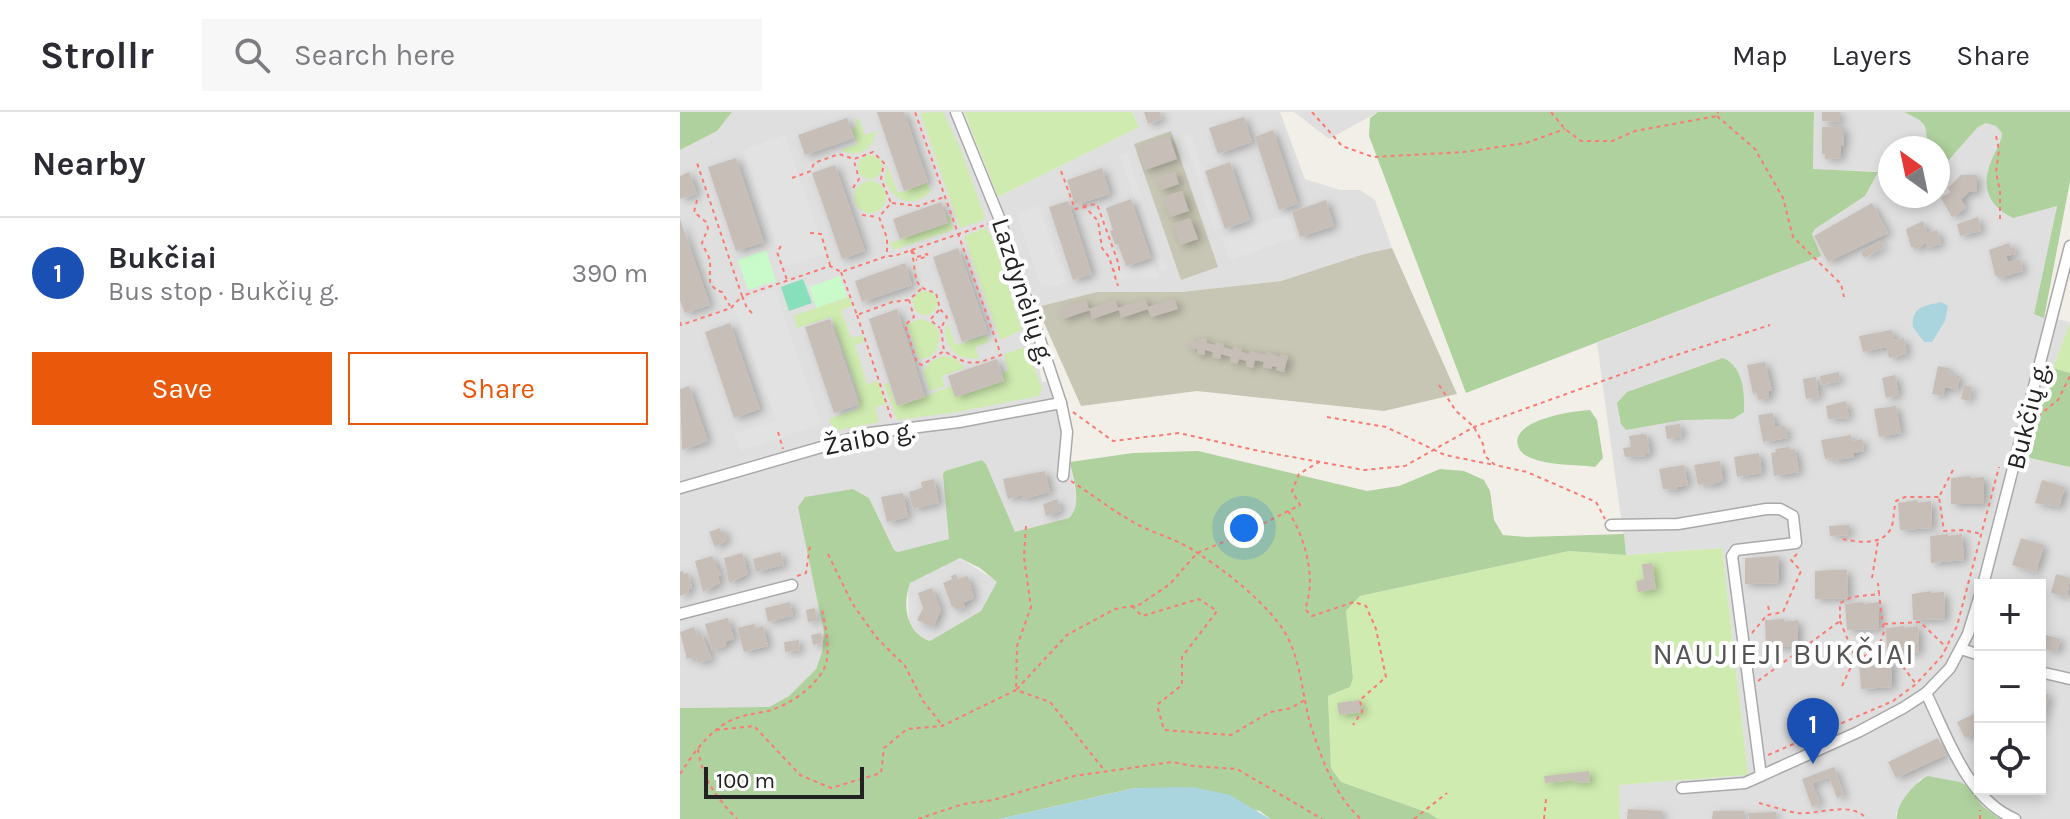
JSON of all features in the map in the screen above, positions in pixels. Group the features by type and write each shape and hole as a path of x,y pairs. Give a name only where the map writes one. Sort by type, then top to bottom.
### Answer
{"street":[{"name":"Lazdynėlių g.","path":"956,112 1000,220 1061,403 1067,432 1063,476"},
{"name":"Bukčių g.","path":"1985,579 2070,246"},
{"name":"Žaibo g.","path":"680,488 849,438 1061,403"},
{"path":"1611,525 1678,524 1780,509 1793,516 1796,543 1734,552 1732,556 1761,776"},
{"path":"680,614 792,585"},
{"path":"1682,788 1745,783 1858,732 1926,693 1950,668 1961,649 1974,612"},
{"path":"1961,649 1974,653"},
{"path":"2046,673 2070,679"},
{"path":"1926,693 1975,786 2000,811 2015,819"}],"path":[{"path":"916,112 1001,355 974,365 944,351"},
{"path":"1312,112 1342,146 1373,157 1464,152 1526,143 1565,129"},
{"path":"1551,112 1565,129 1581,141 1612,141 1635,131 1718,114 1755,149 1783,198 1793,237 1841,284 1844,297"},
{"path":"1996,136 2000,219"},
{"path":"792,178 811,171 814,163 839,154 854,159 873,152 884,163 881,179 891,203"},
{"path":"853,188 859,179 854,159"},
{"path":"696,160 742,296 752,313"},
{"path":"1061,171 1075,209 1097,204 1119,265 1119,270 1113,271"},
{"path":"891,203 919,206 945,197"},
{"path":"697,200 694,212 706,222 708,228 702,243 710,257 710,282 727,298 731,308"},
{"path":"879,217 891,203"},
{"path":"1082,207 1098,221 1101,245 1109,257 1118,286"},
{"path":"862,215 879,217"},
{"path":"879,217 887,238 887,256"},
{"path":"841,272 1000,220"},
{"path":"810,233 821,234 830,266 841,272 894,430"},
{"path":"781,246 777,252 787,281"},
{"path":"911,250 915,261 914,276 922,288 936,293 940,309 947,317 941,328 944,351"},
{"path":"911,250 917,257 928,256 915,261"},
{"path":"680,322 681,325 731,308 742,296 830,266"},
{"path":"857,315 892,302 909,300 922,288"},
{"path":"909,300 914,317 905,325 917,363 922,365 944,351"},
{"path":"940,309 930,320 941,328"},
{"path":"1061,403 1113,441 1179,433 1364,470 1405,466 1474,427 1770,325"},
{"path":"2025,426 2058,400 2070,376"},
{"path":"1439,385 1456,411 1474,427 1485,456 1495,465"},
{"path":"1327,417 1386,427 1445,455 1527,472 1596,502 1611,525"},
{"path":"778,432 782,445"},
{"path":"716,730 754,726 800,775 831,788 881,773 884,748 907,729 942,726 1016,690 1067,635 1115,609 1139,605 1170,584 1197,553 1300,505 1292,491 1299,474 1319,462"},
{"path":"1760,759 1893,701 1916,684 1947,648 1957,626 1999,467"},
{"path":"1953,470 1939,497 1944,531 1962,530 1982,534"},
{"path":"1063,476 1135,523 1197,553 1249,593 1280,624 1300,670 1310,722 1325,764 1341,795 1361,819"},
{"path":"1843,539 1878,541 1886,536 1893,524 1896,501 1905,497 1939,497"},
{"path":"1288,511 1301,531 1307,552 1309,600 1305,609 1312,616 1354,602 1366,606 1376,629 1386,677 1360,700 1362,712 1353,725"},
{"path":"1016,690 1017,646 1031,607 1024,557 1026,526"},
{"path":"1872,578 1878,541"},
{"path":"1744,643 1767,615 1783,612 1801,571 1791,560 1797,556 1796,543"},
{"path":"792,585 792,577 806,573 810,545"},
{"path":"828,554 852,603 876,637 905,666 923,701 942,726"},
{"path":"1876,654 1884,632 1878,583"},
{"path":"1842,686 1855,657 1840,621 1840,603 1852,597 1879,594"},
{"path":"1132,606 1142,616 1199,599 1217,611 1182,657 1182,685 1157,705 1164,730 1231,735 1270,712 1291,708 1306,699"},
{"path":"1768,606 1771,615"},
{"path":"680,774 698,748 716,730 741,715 770,710 789,702 812,684 827,662 822,609"},
{"path":"1751,687 1840,621"},
{"path":"1883,624 1920,622 1947,648"},
{"path":"1855,657 1894,655 1916,684"},
{"path":"1016,690 1050,702 1105,771"},
{"path":"698,748 701,771 720,801 737,819"},
{"path":"918,819 963,804 993,800 1074,776 1172,762 1237,769 1322,819"},
{"path":"1414,819 1447,793"},
{"path":"1544,819 1546,799"},
{"path":"1759,803 1798,813 1850,809 1861,812 1867,819"}],"shaded area":[{"path":"732,112 950,112 971,156 1031,329 1042,382 1060,380 1070,421 1070,462 1077,502 1069,518 1015,533 982,460 949,539 898,552 894,550 869,498 853,489 822,652 816,669 789,696 769,707 680,708 680,150 717,131"},
{"path":"1132,112 1280,112 1305,179 1340,190 1360,190 1375,200 1392,248 1281,281 1181,292 1097,292 1037,307 998,197 1139,127"},
{"path":"1294,112 1378,112 1329,139"},
{"path":"1814,112 1904,112 1925,123 1927,136 1878,136 1878,208 1950,208 1950,158 1978,127 1986,123 1996,126 2002,133 2001,145 1990,162 2057,205 2034,314 2070,322 2053,368 2030,458 2070,467 2070,819 2000,819 1982,806 1974,795 2046,795 2046,579 1974,579 1974,795 1968,786 1920,779 1896,813 1897,819 1620,819 1618,785 1748,775 1722,548 1626,555 1597,343 1820,256 1812,234 1815,229 1865,196 1877,171 1813,170"},
{"path":"1171,131 1218,267 1181,280 1134,144"},
{"path":"1191,134 1222,228 1215,230 1183,136"},
{"path":"785,135 826,253 784,267 743,150"},
{"path":"1127,154 1167,269 1159,271 1120,156"},
{"path":"1039,205 1066,282 1050,288 1048,284 1041,286 1017,216"},
{"path":"1288,214 1296,237 1230,260 1222,237"},
{"path":"1392,248 1457,394 1384,411 1197,391 1081,406 1037,307 1097,292 1181,292 1281,281"},
{"path":"1154,263 1159,278 1117,279 1115,272"},
{"path":"775,289 821,424 741,451 734,434 776,421 733,304"},
{"path":"960,558 998,582 981,611 930,641 920,637 909,624 910,583"}],"green space":[{"path":"680,112 732,112 717,131 680,150"},
{"path":"943,112 961,150 985,217 960,228 920,113"},
{"path":"964,112 1132,112 1139,127 998,197"},
{"path":"1378,112 1814,112 1813,169 1878,172 1865,196 1815,229 1812,234 1821,256 1466,393 1369,136 1370,118"},
{"path":"1904,112 2070,112 2070,181 2044,318 2034,314 2057,206 2013,218 1993,202 1987,189 1987,173 2002,133 1996,126 1986,123 1978,127 1950,158 1950,136 1926,136 1924,125"},
{"path":"859,118 865,135 876,131 872,143 859,153 840,150 857,144 852,128 857,126 855,119"},
{"path":"870,155 878,159 882,167 878,175 870,179 862,175 858,167 862,159"},
{"path":"887,165 898,193 928,183 931,191 918,200 898,198 885,180"},
{"path":"870,181 882,185 886,197 882,209 870,213 858,209 854,197 858,185"},
{"path":"950,215 953,230 893,250 890,243 948,223 947,216"},
{"path":"986,228 993,239 1022,330 1000,340 964,236"},
{"path":"766,250 776,281 748,290 738,260"},
{"path":"840,276 847,297 816,308 809,287"},
{"path":"803,279 812,303 789,311 781,287"},
{"path":"925,291 934,294 937,303 934,312 925,315 916,312 913,303 916,294"},
{"path":"849,297 852,306 841,310 851,338 862,335 864,342 855,345 867,384 878,381 888,411 884,404 875,407 879,422 834,431 829,419 860,408 860,399 831,317 797,328 793,316"},
{"path":"921,319 934,324 940,335 936,352 919,359 907,324"},
{"path":"947,322 956,345 986,335 989,342 975,347 979,358 963,357 952,350 946,337"},
{"path":"2070,322 2070,373 2053,368"},
{"path":"1026,347 1042,388 1039,396 897,420 884,384 888,383 897,406 952,386 956,397 1004,381 1002,373 1008,370 1004,354"},
{"path":"944,356 956,359 965,368 942,376 945,386 930,391 923,371 930,362"},
{"path":"1723,358 1739,374 1744,412 1733,419 1682,420 1626,430 1621,424 1617,403 1627,392"},
{"path":"2053,368 2070,373 2070,467 2030,458 2028,453"},
{"path":"1590,410 1597,420 1603,458 1595,467 1538,461 1519,448 1518,437 1533,423 1570,412"},
{"path":"1198,451 1367,491 1399,486 1440,469 1464,471 1484,480 1490,491 1494,520 1503,535 1624,534 1626,555 1569,551 1360,596 1346,611 1353,678 1350,687 1328,696 1331,768 1341,782 1438,819 1270,819 1260,811 1135,788 999,819 680,819 680,708 769,707 789,696 816,669 824,633 798,507 805,497 853,489 869,498 894,550 898,552 949,539 945,471 982,460 1015,532 1069,518 1073,513 1076,499 1070,462 1133,453","holes":["960,558 980,568 997,582 981,611 930,641 916,632 906,609 910,583"]},
{"path":"1722,548 1748,775 1619,785 1620,819 1438,819 1341,782 1331,768 1328,696 1350,687 1353,678 1346,611 1360,596 1569,551 1626,555"},
{"path":"1928,776 1960,782 1968,786 1982,806 2000,819 1897,819 1899,807 1917,783"}],"water":[{"path":"1941,302 1948,306 1945,321 1932,342 1924,342 1913,327 1914,315 1924,306"},
{"path":"1193,787 1230,795 1270,819 999,819 1135,788"}],"building":[{"path":"877,112 904,112 928,182 904,191"},
{"path":"1144,112 1160,112 1162,119 1148,124"},
{"path":"1822,112 1840,112 1840,122 1822,121"},
{"path":"1244,117 1252,142 1218,154 1209,128"},
{"path":"847,118 854,138 805,155 798,135"},
{"path":"1822,127 1844,127 1841,158 1825,159 1825,154 1822,154"},
{"path":"1273,130 1298,204 1279,210 1255,137"},
{"path":"1169,136 1177,159 1145,170 1137,147"},
{"path":"736,158 764,242 736,251 708,167"},
{"path":"1230,162 1250,220 1225,229 1205,171"},
{"path":"835,165 865,251 842,259 812,173"},
{"path":"1102,168 1110,194 1075,205 1067,180"},
{"path":"689,172 697,194 680,199 680,176"},
{"path":"1175,172 1179,184 1161,190 1157,178"},
{"path":"1961,175 1977,175 1977,192 1969,192 1961,200 1966,208 1952,217 1947,208 1950,208 1950,186"},
{"path":"1182,191 1189,211 1170,217 1163,197"},
{"path":"1131,199 1151,258 1126,266 1110,231 1113,230 1106,208"},
{"path":"1326,200 1334,226 1300,237 1292,212"},
{"path":"1068,201 1092,274 1073,280 1049,207"},
{"path":"941,202 948,223 900,239 893,219"},
{"path":"1872,203 1888,233 1828,262 1814,236"},
{"path":"1978,217 1981,231 1960,236 1957,224"},
{"path":"1190,218 1198,239 1180,245 1173,224"},
{"path":"680,219 710,305 685,313 680,300"},
{"path":"1923,221 1927,233 1937,230 1941,244 1927,248 1926,243 1915,250 1911,247 1906,229"},
{"path":"1880,241 1884,247 1864,258 1861,252"},
{"path":"2009,243 2011,248 2015,247 2016,254 2006,256 2008,262 2020,259 2023,271 1999,278 1995,275 1989,250"},
{"path":"958,248 988,333 962,342 933,257"},
{"path":"905,263 912,285 862,302 855,281"},
{"path":"1145,299 1148,307 1174,299 1178,309 1151,317 1148,309 1121,318 1119,310 1092,319 1090,310 1063,319 1060,309 1086,300 1089,309 1115,300 1118,308"},
{"path":"897,309 925,397 897,406 869,319"},
{"path":"830,319 859,404 834,413 805,327"},
{"path":"730,323 760,409 734,418 705,332"},
{"path":"1892,330 1894,340 1904,338 1907,354 1889,358 1887,347 1863,352 1859,336"},
{"path":"1199,338 1207,339 1206,343 1224,344 1223,347 1233,350 1234,347 1242,349 1241,352 1249,354 1250,351 1288,356 1284,372 1276,370 1277,367 1263,367 1264,362 1255,360 1253,368 1246,366 1247,361 1239,359 1237,364 1230,362 1231,357 1221,354 1220,359 1212,357 1213,352 1205,350 1205,355 1197,354 1197,349 1189,348 1189,341 1198,342"},
{"path":"997,359 1004,381 955,397 948,376"},
{"path":"1765,362 1772,391 1768,391 1769,398 1758,400 1757,393 1753,394 1747,365"},
{"path":"1938,366 1949,368 1948,373 1960,376 1957,390 1945,387 1943,396 1932,394"},
{"path":"1839,372 1840,381 1821,385 1820,376"},
{"path":"1895,375 1899,395 1886,398 1882,378"},
{"path":"1816,377 1819,397 1806,399 1803,379"},
{"path":"1964,385 1972,387 1969,401 1961,399"},
{"path":"689,386 708,441 682,450 680,389"},
{"path":"1846,401 1849,418 1828,419 1826,406"},
{"path":"1896,406 1901,433 1879,437 1874,409"},
{"path":"1773,413 1775,427 1785,426 1788,438 1763,442 1758,415"},
{"path":"1680,424 1682,437 1667,439 1665,426"},
{"path":"1647,435 1650,453 1625,457 1623,448 1631,447 1629,436"},
{"path":"1851,435 1852,441 1862,439 1864,451 1854,453 1854,457 1833,461 1833,458 1825,459 1821,440"},
{"path":"1789,447 1789,450 1795,449 1799,472 1774,476 1771,453 1776,452 1775,449"},
{"path":"1759,453 1762,473 1737,477 1734,457"},
{"path":"1720,461 1723,481 1708,486 1707,483 1698,485 1694,465"},
{"path":"1684,465 1688,485 1678,487 1678,490 1663,489 1659,469"},
{"path":"1045,471 1050,492 1023,499 1022,495 1008,499 1003,479"},
{"path":"1984,477 1984,504 1951,504 1951,478"},
{"path":"934,479 939,503 913,509 909,492 922,488 921,482"},
{"path":"2042,480 2065,487 2059,507 2035,503"},
{"path":"903,493 908,517 887,522 881,497"},
{"path":"1057,499 1061,511 1046,516 1043,504"},
{"path":"1917,500 1918,503 1931,501 1932,528 1900,530 1898,503"},
{"path":"1849,525 1849,535 1830,536 1829,526"},
{"path":"720,528 727,540 715,547 709,532"},
{"path":"1962,534 1964,560 1931,563 1930,536"},
{"path":"2021,538 2044,545 2036,572 2012,565"},
{"path":"780,552 784,565 756,572 753,559"},
{"path":"742,553 748,574 729,583 724,558"},
{"path":"712,556 721,576 718,576 720,583 703,592 695,561"},
{"path":"1779,556 1779,583 1745,584 1745,558"},
{"path":"1652,563 1656,589 1638,592 1636,581 1644,579 1642,564"},
{"path":"1847,570 1848,598 1815,599 1815,571"},
{"path":"680,572 684,574 688,573 692,588 688,589 689,593 680,596"},
{"path":"956,574 958,579 968,576 974,598 963,603 965,607 956,610 943,583"},
{"path":"2056,574 2070,578 2067,597 2051,593"},
{"path":"932,588 941,610 933,627 917,620 923,608 918,593"},
{"path":"1944,592 1945,619 1913,620 1912,594"},
{"path":"790,602 793,616 768,622 765,608"},
{"path":"1879,602 1879,629 1847,630 1845,604"},
{"path":"815,608 817,621 808,622 806,610"},
{"path":"728,618 734,639 725,642 726,646 712,650 705,624"},
{"path":"1784,619 1785,622 1798,620 1798,647 1766,647 1765,620"},
{"path":"754,624 756,628 763,626 768,646 744,652 737,628"},
{"path":"1918,626 1919,652 1887,655 1886,628"},
{"path":"694,627 697,635 701,634 712,659 698,663 696,657 687,659 680,632"},
{"path":"821,633 823,643 813,645 811,635"},
{"path":"2046,635 2061,639 2057,652 2046,649"},
{"path":"799,640 800,650 785,652 784,642"},
{"path":"1892,660 1892,687 1861,689 1859,662"},
{"path":"1360,700 1362,712 1339,715 1337,703"},
{"path":"1974,714 1974,734 1965,738 1957,722"},
{"path":"1938,738 1946,755 1896,778 1888,762"},
{"path":"1834,767 1844,795 1837,798 1829,777 1812,783 1820,804 1812,807 1802,779"},
{"path":"1589,771 1590,782 1545,783 1544,776"},
{"path":"1628,809 1662,811 1662,819 1627,819"},
{"path":"1713,811 1744,811 1744,819 1712,819"},
{"path":"1776,812 1776,819 1749,819 1748,813"}],"place":[{"name":"Bukčiai","path":"1813,764"}],"district":[{"name":"NAUJIEJI BUKČIAI","path":"1784,654"}]}
